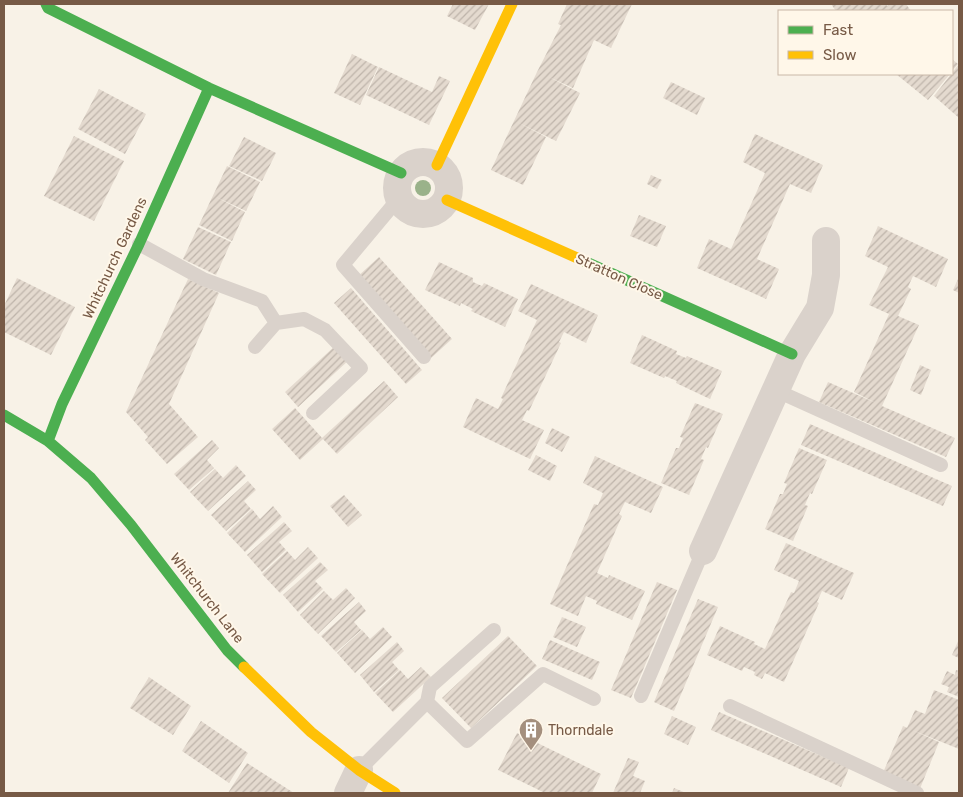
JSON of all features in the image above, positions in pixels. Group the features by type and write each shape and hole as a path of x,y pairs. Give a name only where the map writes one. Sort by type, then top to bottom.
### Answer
{"street":[{"path":"46,4 48,8 400,186 410,211 418,214 427,214 435,211 447,200 450,184 443,170 437,165 422,161 414,163 400,186"},
{"path":"437,165 512,4"},
{"name":"Whitchurch Gardens","path":"48,441 62,404 139,244 209,88"},
{"name":"Stratton Close","path":"447,200 792,354"},
{"path":"703,550 792,354 820,308 826,275 826,241"},
{"name":"Whitchurch Lane","path":"4,414 48,441 91,478 131,526 227,650 311,732 354,782 395,793"}],"lane":[{"path":"400,186 343,266 424,356"},
{"path":"139,244 203,279 262,301 276,323"},
{"path":"255,347 276,323 304,319 325,330 362,368 313,413"},
{"path":"775,390 942,465"},
{"path":"641,696 703,550"},
{"path":"354,782 427,702 430,687 494,630"},
{"path":"427,702 467,741 543,674 594,699"},
{"path":"730,706 917,793"}],"building":[{"path":"453,4 489,4 475,30 447,16"},
{"path":"567,4 632,4 611,48 594,40 573,88 549,77 580,93 556,141 517,122 546,137 523,185 491,170 561,25 558,24"},
{"path":"831,4 886,4 887,6 890,4 906,4 910,10 835,10"},
{"path":"352,54 378,67 360,105 334,93"},
{"path":"953,60 958,64 953,70"},
{"path":"959,64 959,118 934,96 950,75 953,75 953,72"},
{"path":"379,67 432,92 439,76 450,81 429,125 366,95"},
{"path":"897,75 949,75 928,100"},
{"path":"671,82 705,98 697,115 663,98"},
{"path":"99,89 146,114 125,154 78,129"},
{"path":"755,134 823,165 811,193 790,184 757,259 779,269 766,299 697,268 709,239 731,249 765,173 743,162"},
{"path":"74,136 124,161 94,221 44,196"},
{"path":"244,137 276,153 262,181 229,166"},
{"path":"227,166 260,182 246,211 216,197 245,212 232,241 199,225"},
{"path":"651,175 662,180 657,189 647,184"},
{"path":"639,215 666,226 657,247 630,236"},
{"path":"878,226 948,259 936,287 913,276 908,287 911,289 898,316 919,325 882,406 955,438 946,457 819,402 828,382 876,403 854,392 889,314 869,305 888,267 865,256"},
{"path":"198,227 231,242 216,275 183,259"},
{"path":"379,257 452,339 430,359 357,277"},
{"path":"439,262 473,278 473,282 482,286 484,283 518,299 505,327 471,311 473,309 461,303 460,306 425,290"},
{"path":"959,277 959,293 953,290"},
{"path":"17,278 75,307 51,355 4,332 4,306"},
{"path":"188,279 219,293 169,404 198,437 167,464 145,440 148,437 126,412"},
{"path":"531,284 598,315 586,343 564,332 559,342 561,343 529,411 527,410 522,420 544,430 530,459 463,427 476,398 498,409 503,399 501,398 537,320 518,311"},
{"path":"351,288 422,370 406,384 334,303"},
{"path":"642,335 677,351 676,354 686,358 687,356 722,371 710,399 676,383 677,381 665,376 664,378 630,363"},
{"path":"336,345 349,360 298,407 285,392"},
{"path":"920,365 931,370 921,395 910,390"},
{"path":"384,381 398,397 337,454 322,438"},
{"path":"695,403 723,414 708,448 706,447 701,459 704,460 689,495 661,483 676,448 679,448 683,438 680,437"},
{"path":"295,408 323,439 300,460 272,429"},
{"path":"810,424 952,486 943,506 801,445"},
{"path":"552,428 570,437 562,452 545,443"},
{"path":"212,440 219,448 207,460 214,468 189,490 174,474"},
{"path":"799,448 827,460 812,494 810,493 805,505 808,506 793,541 765,529 780,494 783,494 787,484 784,483"},
{"path":"536,455 557,466 550,481 528,470"},
{"path":"595,456 663,487 651,513 625,502 619,514 622,516 597,573 608,578 609,575 645,591 632,620 596,604 597,601 586,596 578,616 550,604 594,504 598,505 603,493 583,483"},
{"path":"236,465 246,476 208,511 190,492 215,469 223,478"},
{"path":"248,481 256,490 244,501 251,509 226,531 211,515"},
{"path":"344,495 362,515 348,527 330,506"},
{"path":"273,506 282,517 245,552 227,533 252,509 260,519"},
{"path":"284,522 292,531 279,542 286,550 262,572 247,555"},
{"path":"786,543 854,573 842,600 822,591 817,602 819,603 784,682 765,673 762,679 754,675 755,672 744,667 742,671 707,655 720,626 755,642 754,644 765,649 791,592 794,593 799,581 774,570"},
{"path":"308,547 318,558 280,593 262,574 287,551 295,560"},
{"path":"320,562 328,570 315,581 323,589 298,612 283,595"},
{"path":"657,582 677,590 631,698 611,690"},
{"path":"346,588 355,598 318,634 300,615 324,591 333,600"},
{"path":"698,599 718,607 674,711 654,702"},
{"path":"359,602 366,611 354,622 361,630 336,652 321,636"},
{"path":"562,617 586,627 577,647 553,637"},
{"path":"383,627 392,637 355,673 337,653 362,630 370,639"},
{"path":"508,636 537,666 471,728 442,698"},
{"path":"959,639 959,658 952,655"},
{"path":"550,640 600,662 592,680 542,659"},
{"path":"397,642 404,651 392,662 399,670 374,692 360,675"},
{"path":"421,667 431,677 393,712 375,693 400,670 408,679"},
{"path":"956,670 959,671 959,697 947,692 949,687 941,684 947,671 955,675"},
{"path":"149,677 191,706 173,735 130,708"},
{"path":"934,690 959,700 959,749 907,728 915,710 925,714"},
{"path":"719,712 849,768 841,787 711,730"},
{"path":"672,716 696,727 688,745 664,734"},
{"path":"201,721 248,753 229,783 182,751"},
{"path":"903,726 939,742 919,791 882,775"},
{"name":"Thorndale","path":"517,733 601,774 592,793 545,793 498,770"},
{"path":"628,758 639,762 633,776 645,781 640,793 613,793"},
{"path":"247,763 272,779 294,793 228,793"},
{"path":"674,788 686,793 672,793"}],"traffic: fast":[{"path":"46,4 48,8 209,88 401,173"},
{"path":"48,441 62,404 139,244 209,88"},
{"path":"584,261 792,354"},
{"path":"4,415 48,441 91,478 131,525 227,650 244,667"}],"traffic: slow":[{"path":"437,165 512,4"},
{"path":"447,200 584,261"},
{"path":"244,667 311,732 359,770 395,793"}],"place":[{"name":"Thorndale","path":"531,751"}]}
